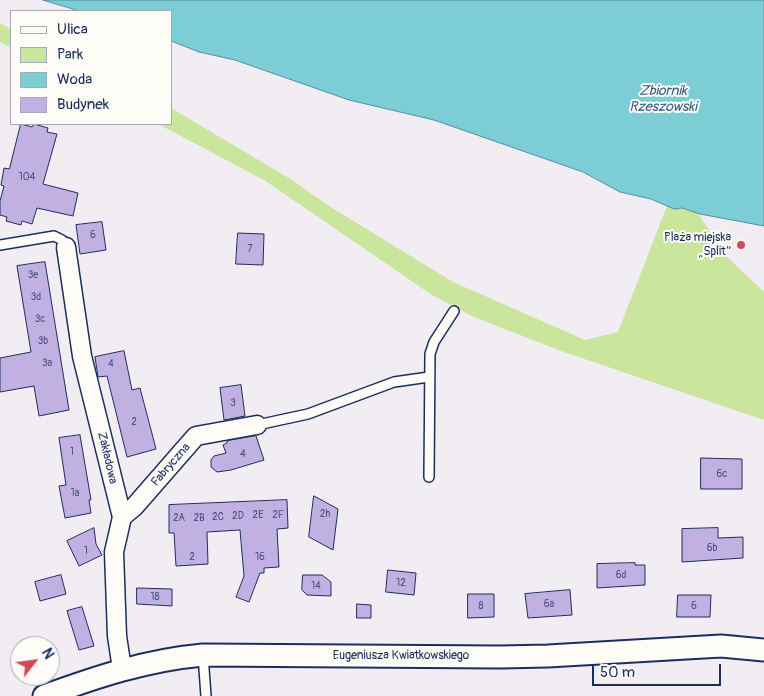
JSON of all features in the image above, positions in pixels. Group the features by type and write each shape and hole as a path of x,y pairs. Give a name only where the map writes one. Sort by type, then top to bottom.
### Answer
{"street":[{"name":"Zakładowa","path":"66,247 82,356 122,517 114,552 117,636 122,669"},
{"name":"Fabryczna","path":"122,517 134,507 196,436 257,425"},
{"name":"Eugeniusza Kwiatkowskiego","path":"44,696 122,669 176,657 203,655 510,656 721,646 764,650"}],"lane":[{"path":"0,245 54,236 62,240 66,247"},
{"path":"429,477 430,354 434,342 454,311"},
{"path":"257,425 308,414 394,382 429,377"},
{"path":"203,655 206,696"}],"green space":[{"path":"0,23 10,28 10,47 0,42"},
{"path":"172,109 292,180 329,206 453,282 585,340 618,332 667,206 697,212 726,256 764,292 764,420 561,351 474,317 432,295 264,180 160,125 172,125"}],"water":[{"name":"Zbiornik Rzeszowski","path":"43,0 764,0 764,226 700,214 682,208 674,209 651,199 620,192 583,172 434,120 349,100 235,60 199,52 172,41 172,10 77,10"}],"building":[{"path":"21,125 32,127 38,125 48,128 47,132 57,134 43,184 78,193 73,216 37,208 32,224 22,221 21,225 6,221 7,217 0,215 0,201 4,186 1,185 4,168 9,169"},
{"path":"102,222 106,250 80,254 76,225"},
{"path":"238,233 264,234 263,265 236,264"},
{"path":"45,262 69,410 39,416 34,386 0,392 0,358 31,352 17,266"},
{"path":"124,351 132,390 140,388 156,449 127,457 107,376 98,377 95,357"},
{"path":"241,385 245,416 224,420 220,388"},
{"path":"80,435 91,500 89,500 91,513 65,518 59,486 66,485 59,438"},
{"path":"256,436 264,460 231,470 217,472 211,467 211,460 214,456 226,453 223,445 227,441"},
{"path":"701,458 742,459 742,489 701,489"},
{"path":"314,496 338,509 333,550 309,537"},
{"path":"287,500 288,528 277,529 279,567 264,568 264,573 260,573 249,602 236,597 244,576 240,530 207,532 208,564 176,566 174,533 169,533 169,505"},
{"path":"94,528 96,544 102,555 79,566 67,541"},
{"path":"718,528 718,538 743,537 743,558 682,562 682,529"},
{"path":"635,563 635,565 645,565 645,585 597,588 597,564"},
{"path":"388,570 416,573 414,595 386,592"},
{"path":"61,575 66,594 40,601 35,582"},
{"path":"303,575 322,575 331,582 331,596 307,595 302,590"},
{"path":"137,588 172,589 172,606 137,604"},
{"path":"570,590 572,615 528,618 525,594"},
{"path":"468,594 494,594 494,617 468,618"},
{"path":"678,595 711,595 710,617 677,617"},
{"path":"357,604 371,605 371,618 357,618"},
{"path":"82,607 94,646 79,650 67,611"}],"place":[{"name":"Plaża miejska „Split”","path":"741,245"}]}
